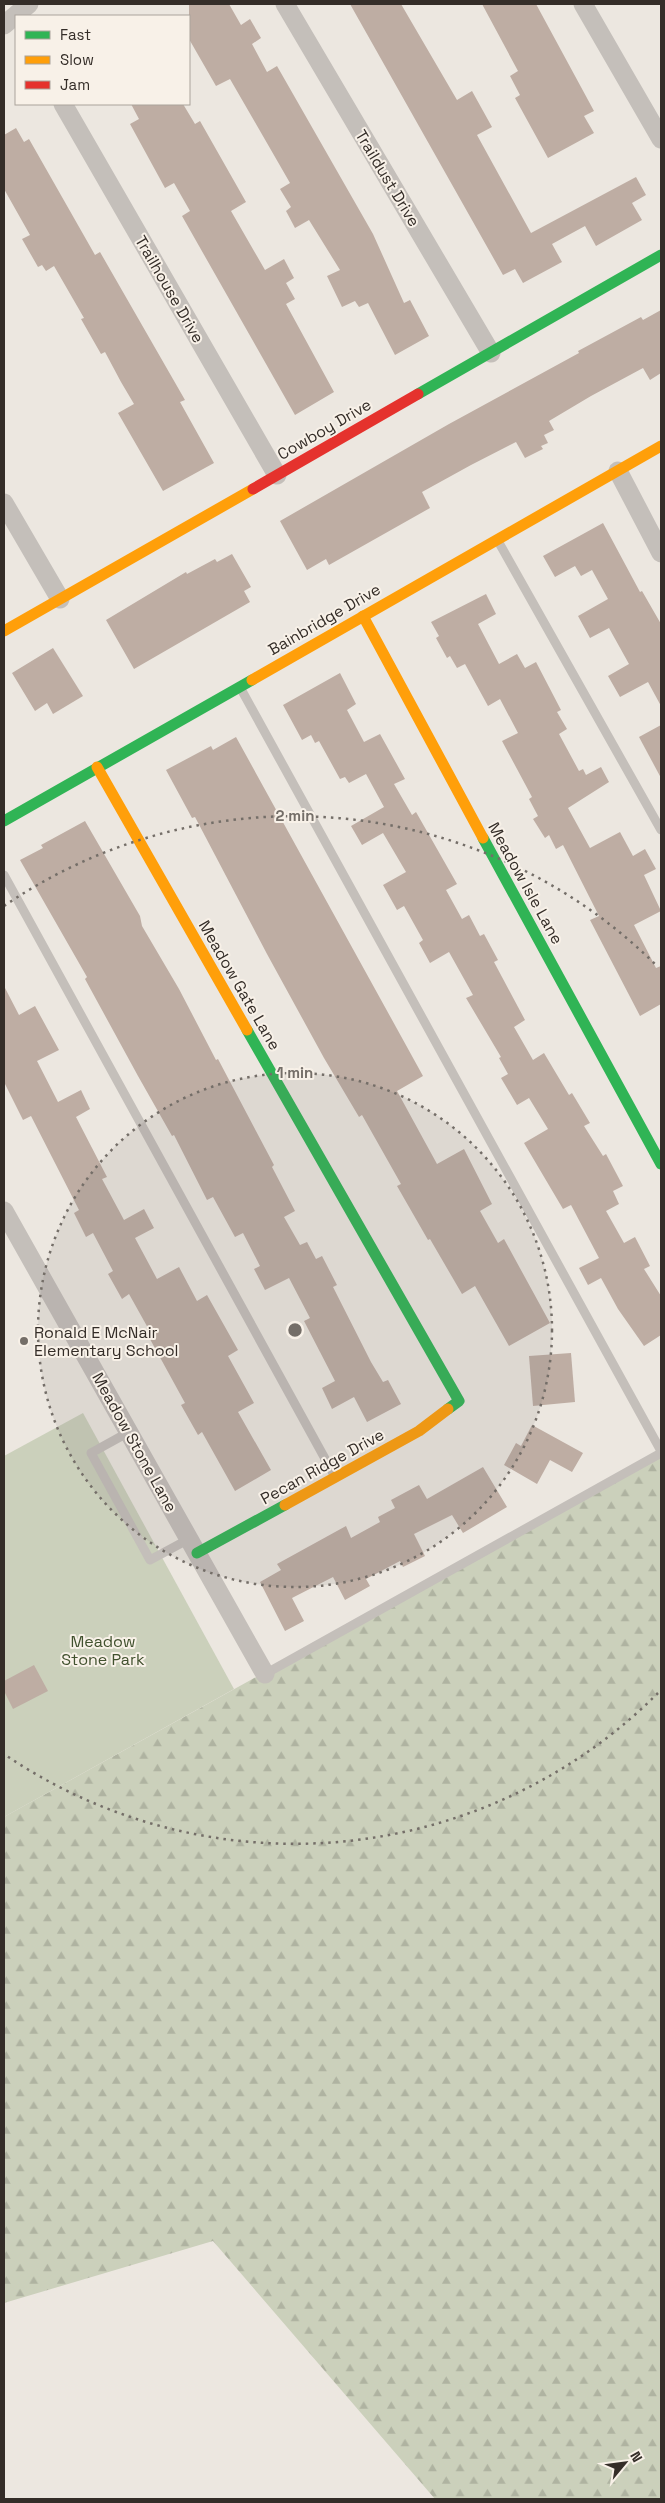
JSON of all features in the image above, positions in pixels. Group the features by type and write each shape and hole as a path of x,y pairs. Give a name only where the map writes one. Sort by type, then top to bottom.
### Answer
{"street":[{"path":"18,15 29,4"},
{"name":"Traildust Drive","path":"285,4 491,352"},
{"path":"582,4 661,139"},
{"name":"Trailhouse Drive","path":"63,105 276,475"},
{"name":"Cowboy Drive","path":"4,631 661,255"},
{"name":"Bainbridge Drive","path":"4,821 661,446"},
{"path":"618,471 661,553"},
{"path":"4,503 60,599"},
{"name":"Meadow Isle Lane","path":"363,616 661,1164"},
{"name":"Meadow Gate Lane","path":"98,767 459,1401"},
{"name":"Meadow Stone Lane","path":"4,1210 265,1674"},
{"name":"Pecan Ridge Drive","path":"193,1546 335,1477 419,1431 459,1401"}],"lane":[{"path":"497,540 661,830"},
{"path":"240,686 661,1452 265,1674"},
{"path":"4,876 335,1477"},
{"path":"129,1432 91,1453 150,1560 193,1546"}],"green space":[{"name":"Meadow Stone Park","path":"83,1413 234,1689 4,1817 4,1456"},
{"path":"661,1456 661,2499 435,2499 213,2241 4,2303 4,1817"}],"building":[{"path":"189,4 229,4 241,25 250,19 261,38 252,44 267,72 277,66 373,234 404,303 410,300 429,336 395,355 368,303 359,307 355,301 342,307 327,276 340,270 309,220 295,228 286,211 291,207 280,189 290,183 230,79 216,86 190,41"},
{"path":"350,4 401,4 457,100 472,91 492,127 477,135 531,233 636,177 646,195 632,203 642,220 596,246 585,226 552,244 562,262 523,283 515,269 503,275"},
{"path":"482,4 536,4 594,111 584,116 594,133 548,158 515,98 520,95 510,76 518,71"},
{"path":"132,105 184,105 195,124 200,121 246,202 231,211 265,270 284,259 294,278 286,283 295,299 286,304 334,392 295,415 182,216 190,211 174,183 165,188 130,124 139,119"},
{"path":"16,128 24,142 29,139 95,255 100,252 185,400 180,402 214,463 163,491 118,413 134,404 105,352 101,354 81,319 84,318 54,266 46,271 42,265 38,267 22,239 30,235 4,189 4,135"},
{"path":"661,310 661,373 650,380 643,368 591,396 549,421 554,430 544,435 548,443 541,446 543,449 525,458 516,442 471,465 422,492 430,508 329,565 326,559 307,570 280,521 449,424 579,353 578,351 641,317 643,320"},
{"path":"603,523 640,592 642,591 661,624 661,706 648,682 620,697 608,676 629,664 609,628 590,638 578,616 608,599 592,570 581,576 575,566 555,577 543,556"},
{"path":"232,554 251,587 244,591 250,602 134,669 106,620 186,572 187,574 215,559 217,562"},
{"path":"486,594 496,614 478,624 499,664 517,654 525,668 536,662 561,710 557,712 567,729 559,734 579,771 583,769 586,775 601,767 609,782 568,808 590,848 620,832 633,856 645,849 656,869 644,875 661,911 634,925 656,968 661,966 661,1004 640,1016 590,920 599,916 563,845 556,849 549,835 545,838 533,819 538,816 529,799 532,797 502,741 518,733 500,699 488,706 465,664 457,668 450,656 447,658 436,638 439,636 431,622"},
{"path":"53,648 83,696 53,714 47,703 35,711 12,673"},
{"path":"340,673 356,704 347,710 364,742 380,734 405,779 394,784 412,815 416,812 457,884 446,890 462,919 469,915 480,936 484,934 498,960 494,962 525,1020 514,1027 533,1060 544,1053 569,1095 572,1093 590,1123 584,1126 603,1156 606,1154 623,1186 613,1191 619,1204 606,1211 624,1243 635,1237 650,1266 644,1269 661,1296 661,1335 644,1346 618,1309 601,1278 588,1285 579,1268 599,1258 571,1205 563,1209 524,1143 548,1129 529,1098 517,1105 501,1078 508,1074 499,1058 501,1057 466,998 473,995 449,952 430,963 419,943 423,940 404,906 397,910 383,885 406,872 383,833 362,845 351,826 384,807 366,774 349,783 345,777 340,779 319,741 315,743 311,735 302,740 283,705"},
{"path":"661,725 661,778 639,737"},
{"path":"236,737 423,1076 397,1091 437,1164 464,1149 492,1204 480,1211 498,1243 504,1239 550,1323 509,1346 475,1286 462,1294 430,1239 428,1240 397,1186 401,1184 362,1115 359,1117 324,1058 195,817 192,818 166,770 211,746 213,750"},
{"path":"85,821 140,916 142,926 179,989 216,1060 218,1059 274,1165 272,1167 295,1211 284,1217 300,1245 307,1242 316,1259 322,1256 337,1285 333,1287 371,1362 383,1382 388,1380 401,1404 367,1422 354,1397 332,1409 322,1388 335,1381 304,1321 310,1318 289,1278 265,1290 254,1269 260,1266 243,1233 235,1237 213,1197 207,1200 174,1135 172,1136 138,1076 85,979 87,977 20,860 43,848 41,845"},
{"path":"4,986 19,1015 35,1006 59,1050 37,1061 58,1102 81,1090 90,1109 76,1117 107,1177 102,1179 124,1220 144,1209 154,1228 135,1238 157,1279 179,1267 197,1301 207,1295 238,1350 228,1356 254,1403 238,1412 271,1470 235,1491 202,1432 198,1435 181,1405 185,1403 145,1330 148,1328 129,1294 122,1299 108,1274 113,1271 93,1233 86,1237 74,1213 79,1210 31,1116 23,1120 4,1082"},
{"path":"571,1353 575,1402 533,1406 529,1356"},
{"path":"532,1425 583,1453 572,1472 550,1460 537,1484 504,1465 516,1443 521,1446"},
{"path":"483,1467 507,1507 463,1533 452,1515 414,1534 425,1556 403,1567 400,1561 366,1579 370,1586 345,1600 333,1577 292,1598 304,1621 285,1631 260,1582 281,1570 277,1564 346,1526 351,1538 380,1522 378,1517 395,1508 391,1500 419,1485 427,1499"},
{"path":"34,1665 48,1691 13,1709 4,1691 4,1681"}],"traffic: fast":[{"path":"418,394 661,255"},
{"path":"4,821 252,680"},
{"path":"483,838 661,1164"},
{"path":"247,1030 459,1401 448,1409"},
{"path":"197,1553 285,1505"}],"traffic: slow":[{"path":"252,680 661,446"},
{"path":"4,631 253,489"},
{"path":"363,616 483,838"},
{"path":"97,767 247,1030"},
{"path":"285,1505 419,1431 448,1409"}],"traffic: jam":[{"path":"253,489 418,394"}],"place":[{"name":"Ronald E McNair Elementary School","path":"24,1341"}]}
